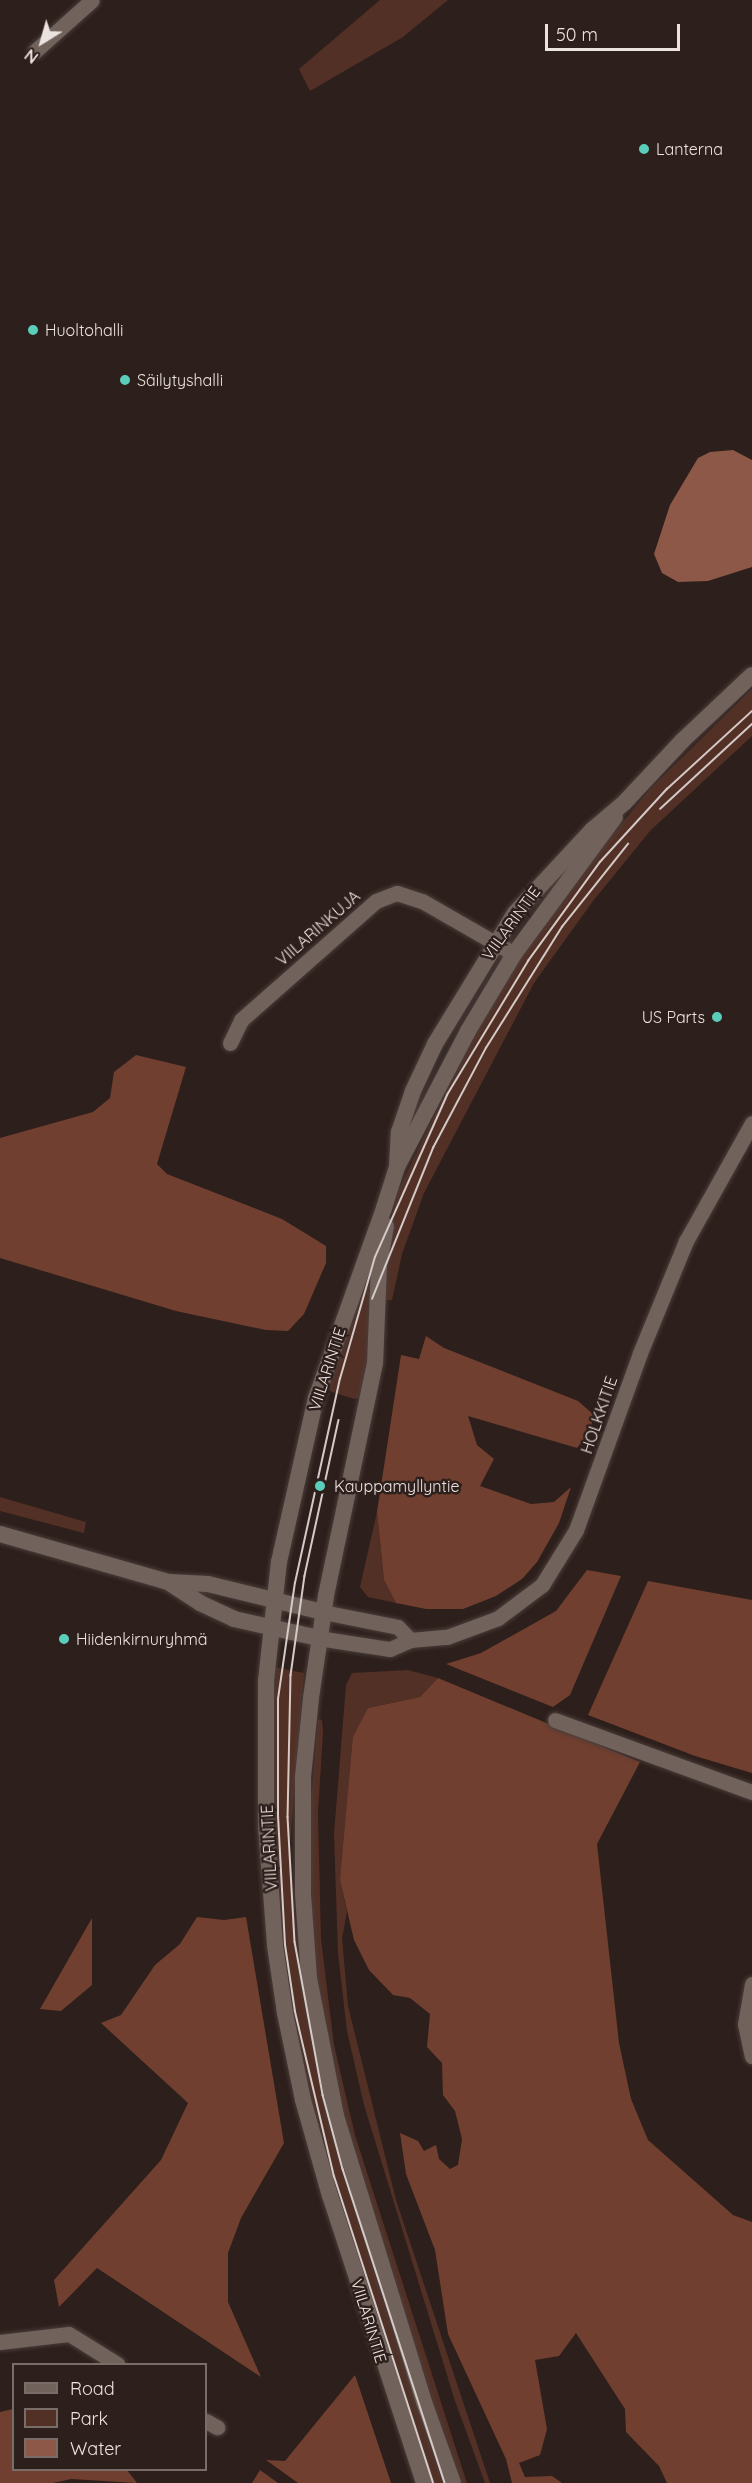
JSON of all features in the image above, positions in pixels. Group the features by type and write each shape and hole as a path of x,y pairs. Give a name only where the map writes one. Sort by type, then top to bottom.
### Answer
{"main road":[{"name":"VIILARINTIE","path":"397,1167 399,1132 413,1091 435,1044 496,941 546,877 752,675"},
{"name":"VIILARINTIE","path":"424,2483 330,2196 303,2100 285,2013 274,1945 266,1825 269,1626 272,1601 316,1398 397,1167 468,1031 514,954 624,803"},
{"name":"VIILARINTIE","path":"384,1208 375,1363 318,1638 302,1821 309,1978 343,2139 424,2402 453,2483"},
{"path":"0,1534 168,1582 208,1584 323,1612"},
{"path":"168,1582 223,1614 318,1638"}],"street":[{"path":"35,51 92,0"},
{"name":"VIILARINKUJA","path":"230,1043 241,1020 376,901 397,893 422,901 496,941 514,954"},
{"name":"HOLKKITIE","path":"318,1638 390,1648 410,1640 447,1637 498,1618 542,1585 558,1564 593,1490 640,1353 686,1241 752,1123"},
{"path":"323,1612 398,1627 410,1640"},
{"path":"555,1720 752,1792"},
{"path":"752,1984 745,2024 752,2056"},
{"path":"0,2342 69,2334 115,2363"}],"green space":[{"path":"380,0 448,0 403,37 310,91 299,69"},
{"path":"752,689 752,736 650,831 593,901 534,983 424,1193 402,1254 392,1300 384,1300 392,1213 399,1189 474,1033 512,969 579,875 651,788"},
{"path":"372,1257 370,1348 361,1398 354,1399 323,1389"},
{"path":"0,1497 86,1522 84,1533 0,1511"},
{"path":"377,1512 384,1580 396,1603 368,1597 360,1587"},
{"path":"273,1667 304,1673 290,1844 297,1943 313,2047 321,2084 446,2483 427,2483 379,2342 294,2042 273,1862"},
{"path":"408,1670 438,1678 420,1697 368,1708 340,1880 347,1912 342,1938 348,2006 396,2200 490,2483 485,2483 455,2401 364,2105 347,2031 338,1953 334,1834 346,1685 352,1673"},
{"path":"318,1719 322,1720 323,1732 318,1813 321,1939 334,2045 355,2135 467,2483 459,2483 435,2418 336,2095 318,2002 313,1938 309,1826"}],"shaded area":[{"path":"136,1055 186,1067 157,1164 167,1174 282,1219 326,1246 326,1263 304,1314 288,1331 266,1330 176,1311 0,1258 0,1138 93,1112 110,1098 114,1072"},
{"path":"426,1336 444,1348 578,1401 594,1415 589,1433 577,1448 468,1416 477,1445 494,1459 480,1486 531,1504 554,1502 571,1487 559,1523 537,1562 522,1579 496,1596 463,1609 426,1609 396,1603 384,1580 377,1512 401,1355 419,1359"},
{"path":"587,1570 621,1576 570,1695 553,1707 446,1664 481,1653 556,1611"},
{"path":"648,1581 752,1600 752,1773 695,1756 588,1715"},
{"path":"438,1678 640,1762 597,1844 619,2043 631,2099 648,2140 733,2215 752,2222 752,2483 667,2483 659,2466 626,2432 625,2409 576,2333 559,2356 535,2360 547,2429 540,2455 519,2463 525,2477 552,2476 562,2483 512,2483 506,2459 448,2334 435,2250 406,2174 400,2133 418,2141 424,2151 436,2145 439,2159 450,2169 458,2165 462,2139 455,2111 443,2095 442,2063 427,2047 430,2014 410,1998 393,1995 369,1970 354,1940 340,1880 353,1737 368,1708 420,1697"},
{"path":"197,1917 224,1920 246,1917 284,2143 241,2218 228,2253 228,2302 261,2377 97,2268 59,2307 54,2280 161,2160 188,2103 101,2023 121,2015 155,1965 180,1944"},
{"path":"92,1918 92,1985 61,2011 40,2009"},
{"path":"355,2375 391,2483 298,2483 266,2460 285,2461"},
{"path":"12,2409 12,2471 128,2471 137,2483 71,2479 53,2483 0,2483 0,2412"},
{"path":"260,2470 278,2483 252,2483"}],"water":[{"path":"733,450 752,460 752,567 708,581 678,582 662,573 654,554 670,505 698,458 710,452"}],"tram line":[{"path":"433,2483 334,2177 295,2012 285,1945 278,1817 278,1699 295,1583 340,1379 375,1257 447,1095 528,961 600,862 667,789 752,711"},
{"path":"660,809 752,724"},
{"path":"372,1299 433,1148 486,1048 562,927 628,844"},
{"path":"339,1420 305,1576 291,1675 288,1817 295,1942 323,2095 343,2169 445,2483"}],"place":[{"name":"Lanterna","path":"644,149"},
{"name":"Huoltohalli","path":"33,330"},
{"name":"Säilytyshalli","path":"125,380"},
{"name":"US Parts","path":"717,1017"},
{"name":"Kauppamyllyntie","path":"320,1486"},
{"name":"Hiidenkirnuryhmä","path":"64,1639"}]}
